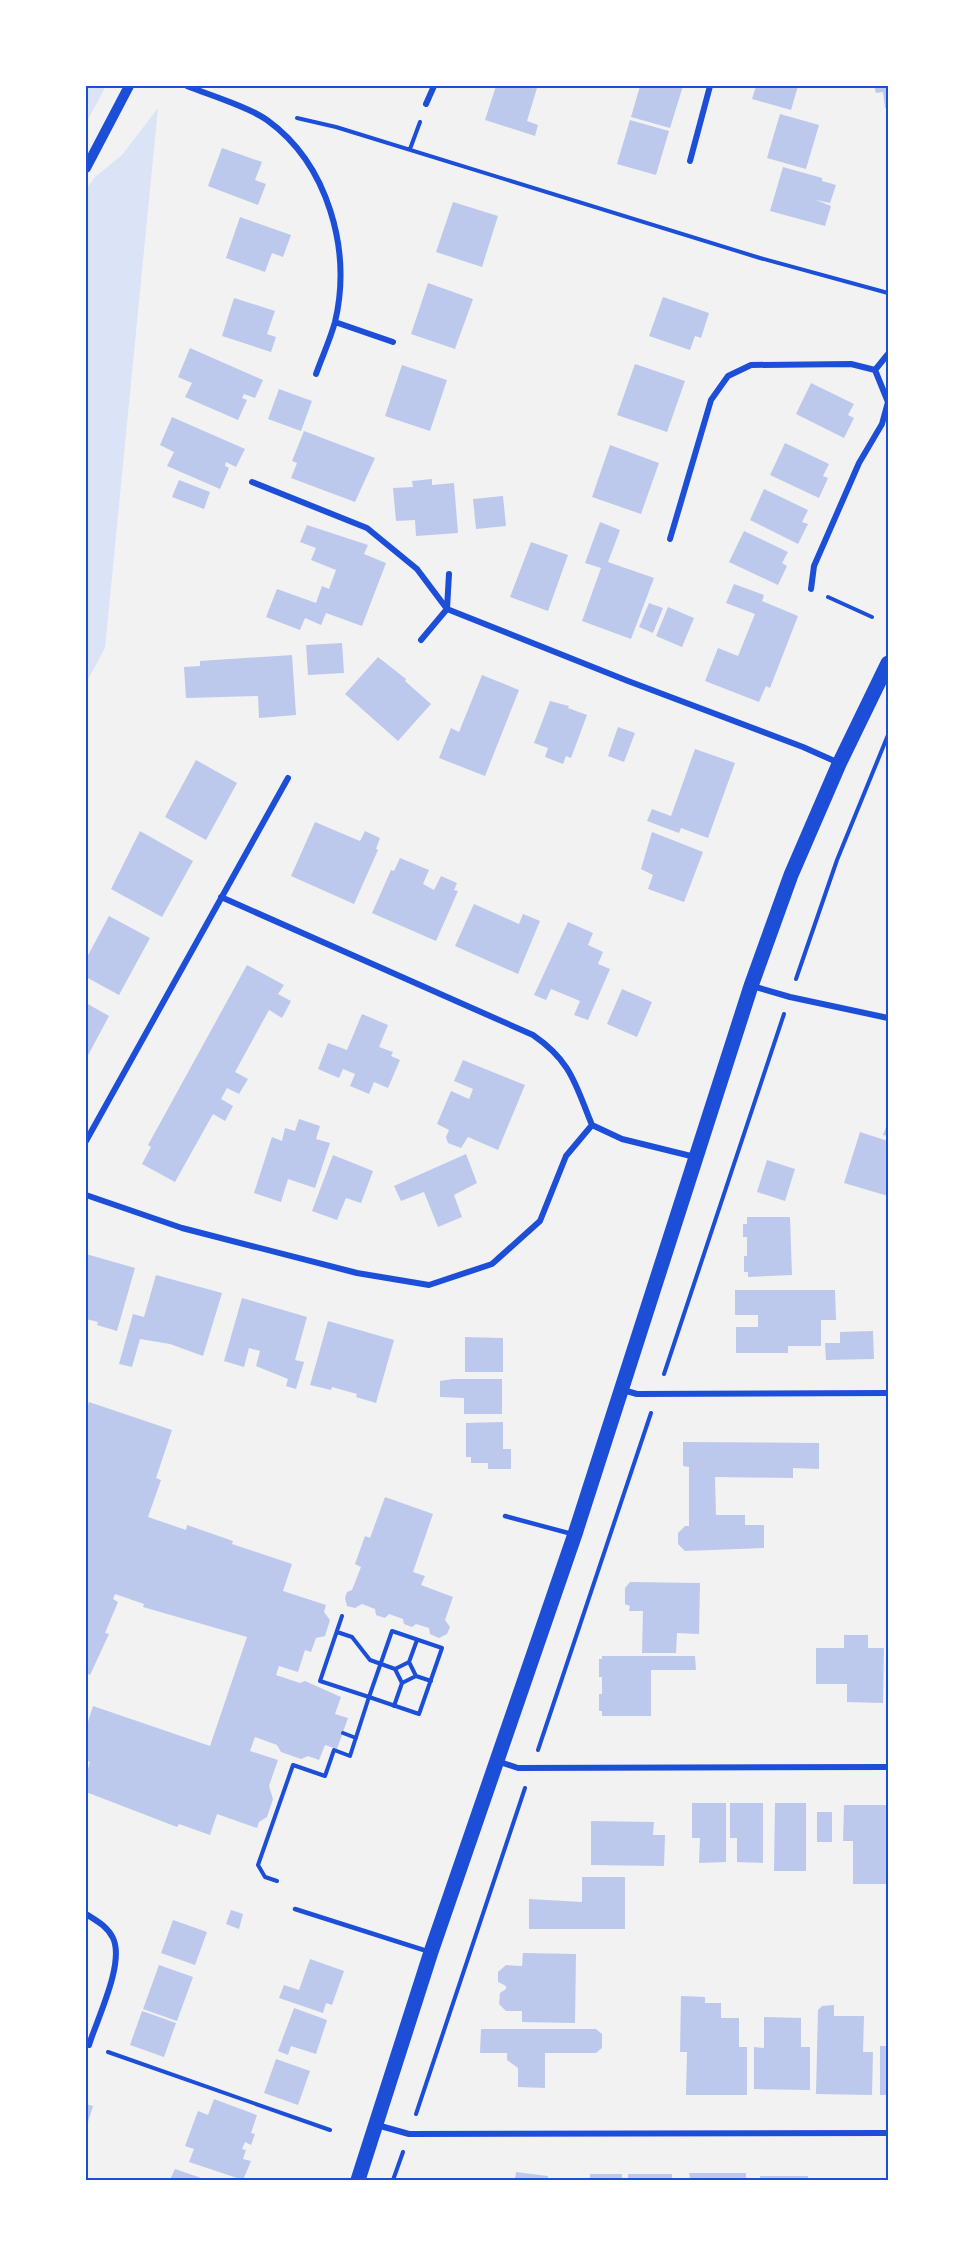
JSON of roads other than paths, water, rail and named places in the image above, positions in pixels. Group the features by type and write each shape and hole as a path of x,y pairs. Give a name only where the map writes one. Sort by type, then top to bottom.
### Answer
{"main road":[{"path":"358,2181 431,1952 575,1534 751,986 791,875 839,764 888,663"}],"street":[{"path":"86,168 129,86"},
{"path":"187,86 266,119 301,152 325,192 336,234 340,280 335,322 316,374"},
{"path":"426,104 434,86"},
{"path":"690,161 710,86"},
{"path":"335,322 393,342"},
{"path":"875,369 888,354"},
{"path":"670,539 711,400 728,376 751,364 851,364 875,369"},
{"path":"811,589 814,566 859,463 882,424 888,402 875,369"},
{"path":"252,482 367,528 417,569 447,609 639,686 803,747 839,764"},
{"path":"421,640 447,609 449,574"},
{"path":"86,1141 288,778"},
{"path":"221,897 533,1035 555,1051 569,1071 592,1125 622,1138 696,1157"},
{"path":"751,986 790,997 888,1017"},
{"path":"86,1195 214,1236 357,1273 429,1285 492,1264 540,1221 566,1156 592,1125"},
{"path":"621,1390 637,1394 888,1393"},
{"path":"497,1761 518,1768 888,1767"},
{"path":"86,1914 103,1924 114,1939 116,1964 89,2045"},
{"path":"377,2125 409,2134 888,2133"}],"lane":[{"path":"505,1516 575,1534"},
{"path":"295,1909 431,1952"}]}
